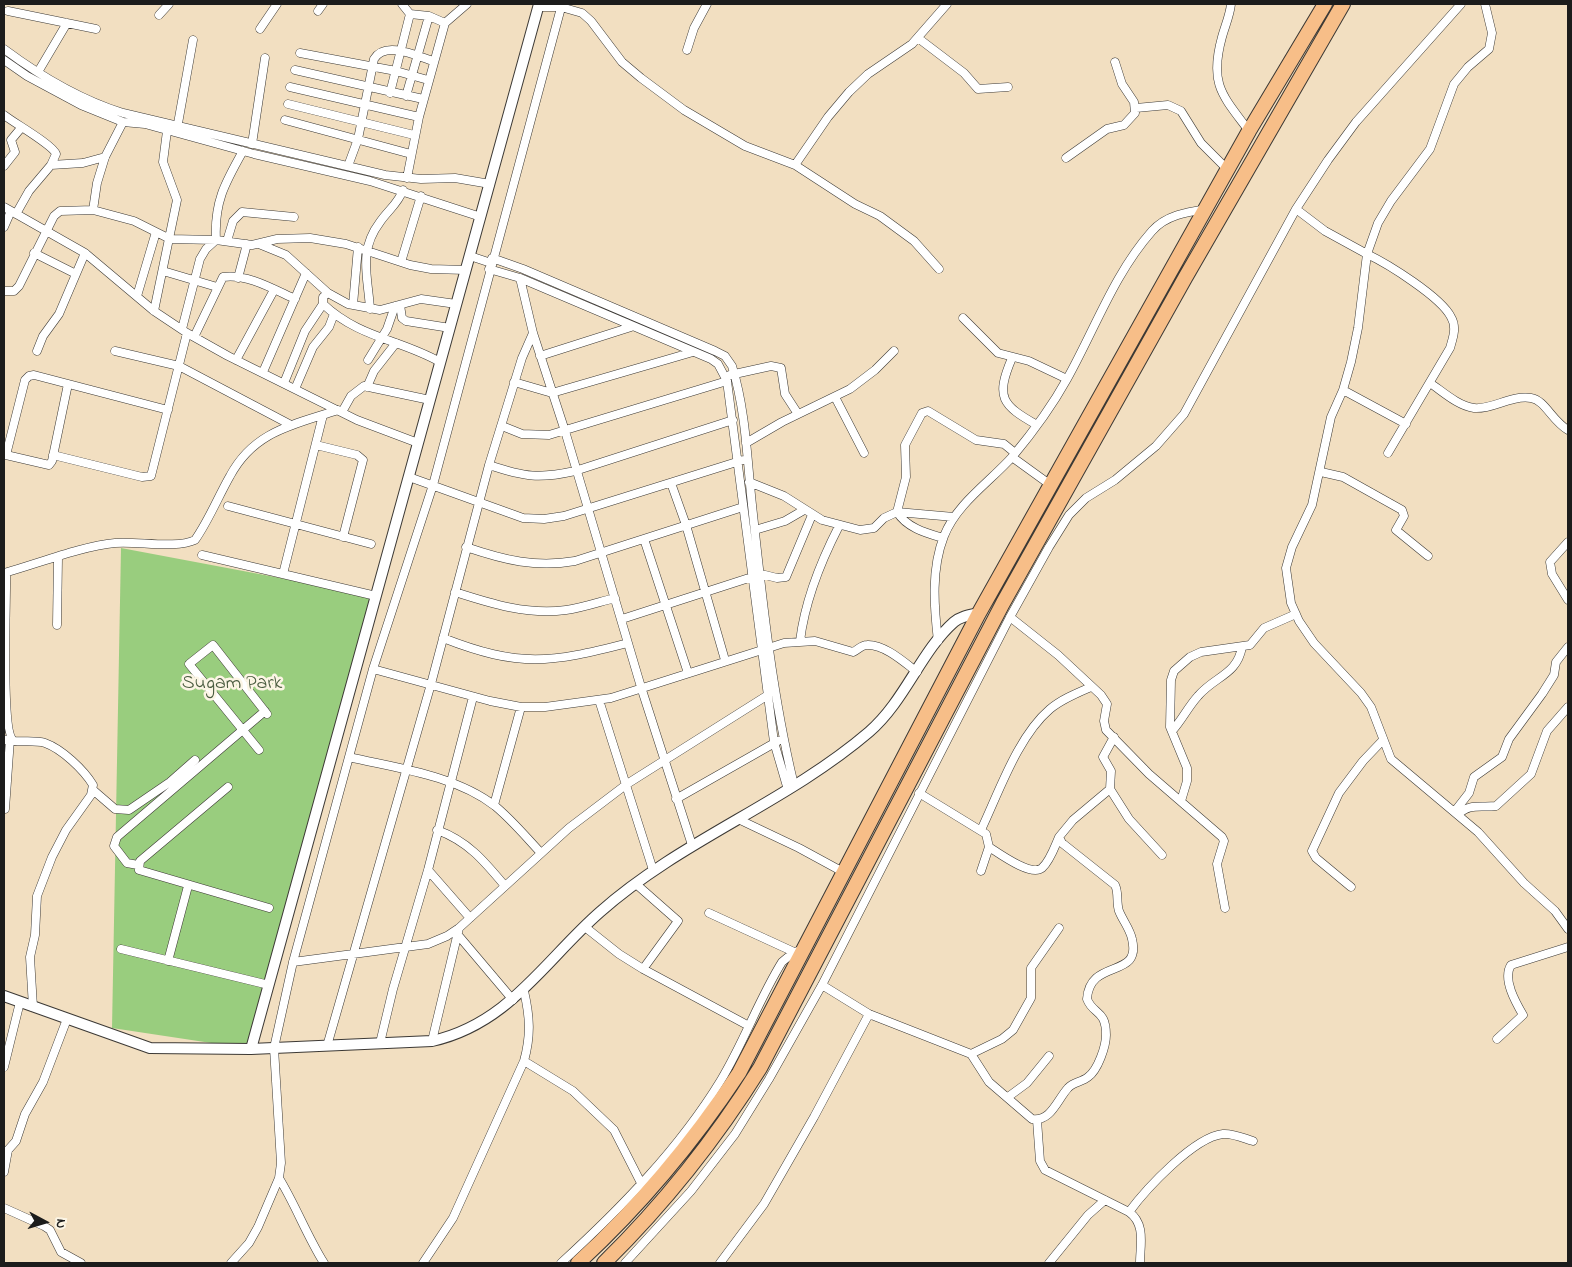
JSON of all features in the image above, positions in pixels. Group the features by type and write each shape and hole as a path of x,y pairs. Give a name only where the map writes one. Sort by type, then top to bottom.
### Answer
{"highway":[{"path":"578,1263 652,1190 698,1133 738,1073 799,951 844,873 978,613 1052,486 1206,208 1325,4"},
{"path":"604,1263 664,1201 693,1166 716,1136 760,1068 1003,603 1194,261 1343,4"}],"street":[{"path":"159,15 169,4"},
{"path":"260,28 278,4"},
{"path":"402,4 410,14 429,16 445,23"},
{"path":"407,178 418,116 445,23 467,4"},
{"path":"687,50 694,28 707,4"},
{"path":"795,164 828,117 849,92 918,38 947,4"},
{"path":"1231,4 1217,56 1216,74 1222,92 1250,131"},
{"path":"625,1263 691,1191 735,1134 769,1080 822,985 1010,617 1049,547 1070,515 1086,498 1115,480 1156,446 1184,414 1296,209 1328,160 1356,122 1461,4"},
{"path":"1485,4 1492,33 1489,49 1468,67 1454,84 1430,149 1391,201 1378,224 1366,254 1358,328 1343,390 1331,417 1321,472 1312,505 1292,547 1286,568 1290,603 1296,614 1314,643 1361,693 1371,707 1391,759 1457,812 1566,919 1568,929"},
{"path":"251,1049 539,5 562,5 582,13 591,20 622,62 684,110 745,146 795,164 893,226 914,242 939,269"},
{"path":"230,1263 249,1243 279,1178 281,1164 274,1048 293,962 373,669 433,485 491,263 562,5"},
{"path":"8,11 18,15 96,30"},
{"path":"390,92 410,14"},
{"path":"406,96 429,16"},
{"path":"38,72 67,23"},
{"path":"918,38 964,73 978,89 1008,87"},
{"path":"177,130 193,40"},
{"path":"4,48 38,72 101,106 243,151 403,190 480,217"},
{"path":"348,166 358,139 372,67 377,53 389,49 433,61"},
{"path":"300,53 396,71 428,80"},
{"path":"252,144 265,58"},
{"path":"4,60 28,76 81,105 123,122 145,124 167,131 177,130 252,144 407,178 455,178 490,184"},
{"path":"1115,62 1122,84 1136,108"},
{"path":"295,70 423,100"},
{"path":"290,86 418,116"},
{"path":"288,104 414,135"},
{"path":"1136,108 1168,106 1181,111 1200,143 1228,170"},
{"path":"1066,158 1107,129 1124,125 1130,120 1136,108"},
{"path":"4,115 54,149 55,160 10,211 4,227"},
{"path":"285,120 411,154"},
{"path":"93,210 96,206 96,183 105,157 123,122"},
{"path":"4,166 15,152 11,140 21,128"},
{"path":"154,311 177,200 163,162 167,131"},
{"path":"53,455 142,477 151,476 188,333 194,281 203,252 216,240 217,207 221,192 243,151"},
{"path":"52,165 84,163 105,157"},
{"path":"353,305 362,248 375,228 396,206 403,190"},
{"path":"402,262 421,196"},
{"path":"938,641 934,608 938,554 943,538 954,517 1014,455 1037,425 1067,379 1117,280 1153,230 1167,219 1183,212 1206,208"},
{"path":"1296,209 1325,231 1399,272 1442,306 1452,318 1454,332 1450,348 1388,453"},
{"path":"4,291 17,290 46,230 54,216 60,211 90,212 93,210 134,221 170,239 227,240 259,244 296,237 362,248 402,262 432,269 466,270"},
{"path":"10,211 85,254 154,311 188,333 236,360 340,411 392,434 418,443"},
{"path":"227,240 233,221 242,212 294,217"},
{"path":"137,296 156,232"},
{"path":"238,278 247,244"},
{"path":"259,244 286,255 328,293 353,305 380,310 421,300 456,304"},
{"path":"362,248 370,309"},
{"path":"34,253 76,274"},
{"path":"37,351 43,336 59,314 85,254"},
{"path":"470,256 491,263 523,269 714,351 724,356 732,366 735,374 746,444 769,646 791,787"},
{"path":"491,263 520,278 718,364 726,378 733,420 774,742 791,787"},
{"path":"163,271 217,287"},
{"path":"263,372 306,273"},
{"path":"188,333 223,277 238,278 295,299"},
{"path":"520,278 533,333 565,431 641,687 692,845"},
{"path":"236,360 274,290"},
{"path":"284,382 305,331 323,304 323,298 328,293"},
{"path":"323,304 334,314 361,331 423,352 440,362"},
{"path":"398,306 402,318 406,321 450,328"},
{"path":"368,360 382,339 398,306"},
{"path":"296,388 312,347 329,326 334,314"},
{"path":"962,318 998,354 1029,361 1067,379"},
{"path":"540,356 631,327"},
{"path":"327,1046 378,874 405,770 432,684 466,547 489,465 514,382 533,333"},
{"path":"367,387 374,371 396,343"},
{"path":"115,351 179,366 291,425"},
{"path":"514,382 552,393 693,352"},
{"path":"746,444 798,414 835,397 864,380 894,352"},
{"path":"1012,358 1004,384 1006,404 1013,411 1037,425"},
{"path":"502,426 535,436 565,431 735,374 770,366 781,368 785,394 798,414"},
{"path":"4,464 26,380 29,376 168,410"},
{"path":"1430,383 1450,397 1473,408 1484,408 1508,399 1531,398 1539,401 1556,422 1568,430"},
{"path":"6,455 49,465 53,455 68,384"},
{"path":"5,809 7,740 4,627 5,573 113,543 141,541 187,544 195,540 242,456 256,442 291,425 340,411 358,389 367,387 430,400"},
{"path":"1343,390 1406,424"},
{"path":"835,397 864,453"},
{"path":"943,538 916,529 902,520 897,512 906,476 905,445 925,411 932,413 976,440 1004,444 1014,455 1052,486"},
{"path":"283,574 323,415"},
{"path":"489,465 529,477 550,477 576,471 733,420"},
{"path":"316,445 357,455 363,460 343,537"},
{"path":"409,477 523,518 544,519 564,516 738,461 747,460"},
{"path":"1321,472 1343,477 1402,510 1404,516 1396,530 1428,556"},
{"path":"750,482 784,496 812,515 839,526 868,530 897,512 954,517"},
{"path":"671,483 686,525 725,660"},
{"path":"228,506 371,544"},
{"path":"466,547 502,560 525,564 553,565 602,553 743,507"},
{"path":"755,530 785,521 804,510"},
{"path":"761,574 777,578 786,577 812,515"},
{"path":"800,641 802,620 814,581 823,557 839,526"},
{"path":"644,539 688,673"},
{"path":"1568,542 1550,562 1552,574 1568,600"},
{"path":"202,554 376,596"},
{"path":"57,625 58,558"},
{"path":"622,619 752,578"},
{"path":"455,592 514,609 540,612 566,610 615,598"},
{"path":"4,996 150,1048 251,1049 432,1041 463,1032 524,991 599,912 653,870 791,787 836,758 870,731 901,697 938,641 954,622 961,617 978,613"},
{"path":"1181,801 1187,781 1186,768 1172,731 1170,720 1172,703 1171,680 1174,671 1190,657 1201,652 1250,645 1264,628 1296,614"},
{"path":"1010,617 1058,655 1091,686 1107,704 1105,726 1114,737 1149,774 1211,826 1224,841 1217,864 1225,908"},
{"path":"443,638 477,651 505,658 539,661 573,657 628,643"},
{"path":"373,669 521,707 569,705 599,700 769,646 800,641 814,641 853,652 865,645 872,646 895,656 917,672"},
{"path":"138,865 127,863 114,846 117,837 243,730 267,713 213,645 189,664 243,730 259,750"},
{"path":"1172,731 1188,712 1199,694 1238,664 1242,647"},
{"path":"1457,812 1469,793 1474,778 1502,757 1509,739 1542,694 1554,675 1556,662 1568,647"},
{"path":"982,830 1012,764 1036,725 1050,710 1091,686"},
{"path":"432,1041 459,931 470,918 569,828 627,784 768,695"},
{"path":"380,1043 393,989 428,870 473,696"},
{"path":"599,700 653,870"},
{"path":"1457,812 1472,806 1496,806 1524,780 1535,767 1538,751 1550,725 1568,706"},
{"path":"494,805 521,707"},
{"path":"1114,737 1103,757 1110,771 1110,789 1128,819 1162,855"},
{"path":"7,740 44,743 52,747 89,780 93,790 115,809 129,810 170,782 195,760"},
{"path":"676,799 774,742 783,740"},
{"path":"1350,887 1316,858 1312,851 1339,793 1363,761 1383,740"},
{"path":"349,757 450,783 494,805 541,853"},
{"path":"138,865 140,861 228,787"},
{"path":"989,847 1021,866 1034,871 1040,869 1045,865 1060,837 1073,820 1110,789"},
{"path":"33,1007 30,957 35,935 37,896 59,844 93,790"},
{"path":"919,793 982,830 989,841 989,847 981,871"},
{"path":"738,819 799,848 844,873"},
{"path":"437,830 460,839 471,848 505,886"},
{"path":"822,985 869,1014 971,1054 985,1076 1032,1119 1037,1120 1051,1113 1068,1087 1092,1074 1106,1037 1103,1017 1087,999 1090,984 1098,975 1130,961 1134,948 1129,929 1119,912 1116,885 1062,843 1060,837"},
{"path":"138,865 139,870 144,873 270,908"},
{"path":"428,870 470,918"},
{"path":"636,884 678,921 643,969"},
{"path":"168,961 188,886"},
{"path":"709,913 799,951"},
{"path":"585,927 619,954 643,969 749,1026"},
{"path":"971,1054 1002,1039 1013,1030 1031,998 1031,968 1059,928"},
{"path":"293,962 354,952 428,944 459,931"},
{"path":"459,931 513,1000"},
{"path":"1497,1039 1523,1015 1512,993 1508,972 1511,965 1568,947"},
{"path":"122,949 269,985"},
{"path":"561,1263 641,1183 709,1100 730,1064 782,962 799,951"},
{"path":"423,1263 452,1218 524,1061 529,1042 530,1026 524,991"},
{"path":"4,1067 20,1002"},
{"path":"720,1263 756,1216 784,1170 869,1014"},
{"path":"4,1172 8,1150 16,1141 25,1114 43,1082 67,1019"},
{"path":"1008,1097 1027,1083 1049,1056"},
{"path":"524,1061 573,1091 614,1130 641,1183"},
{"path":"1037,1120 1043,1167 1129,1212 1138,1222 1141,1230 1140,1263"},
{"path":"1129,1212 1183,1153 1219,1135 1230,1135 1253,1141"},
{"path":"279,1178 296,1207 312,1244 324,1263"},
{"path":"1050,1263 1088,1215 1105,1200"},
{"path":"4,1208 50,1230 58,1250 81,1263"}],"green space":[{"name":"Sugam Park","path":"121,548 376,596 251,1049 112,1028"}]}
